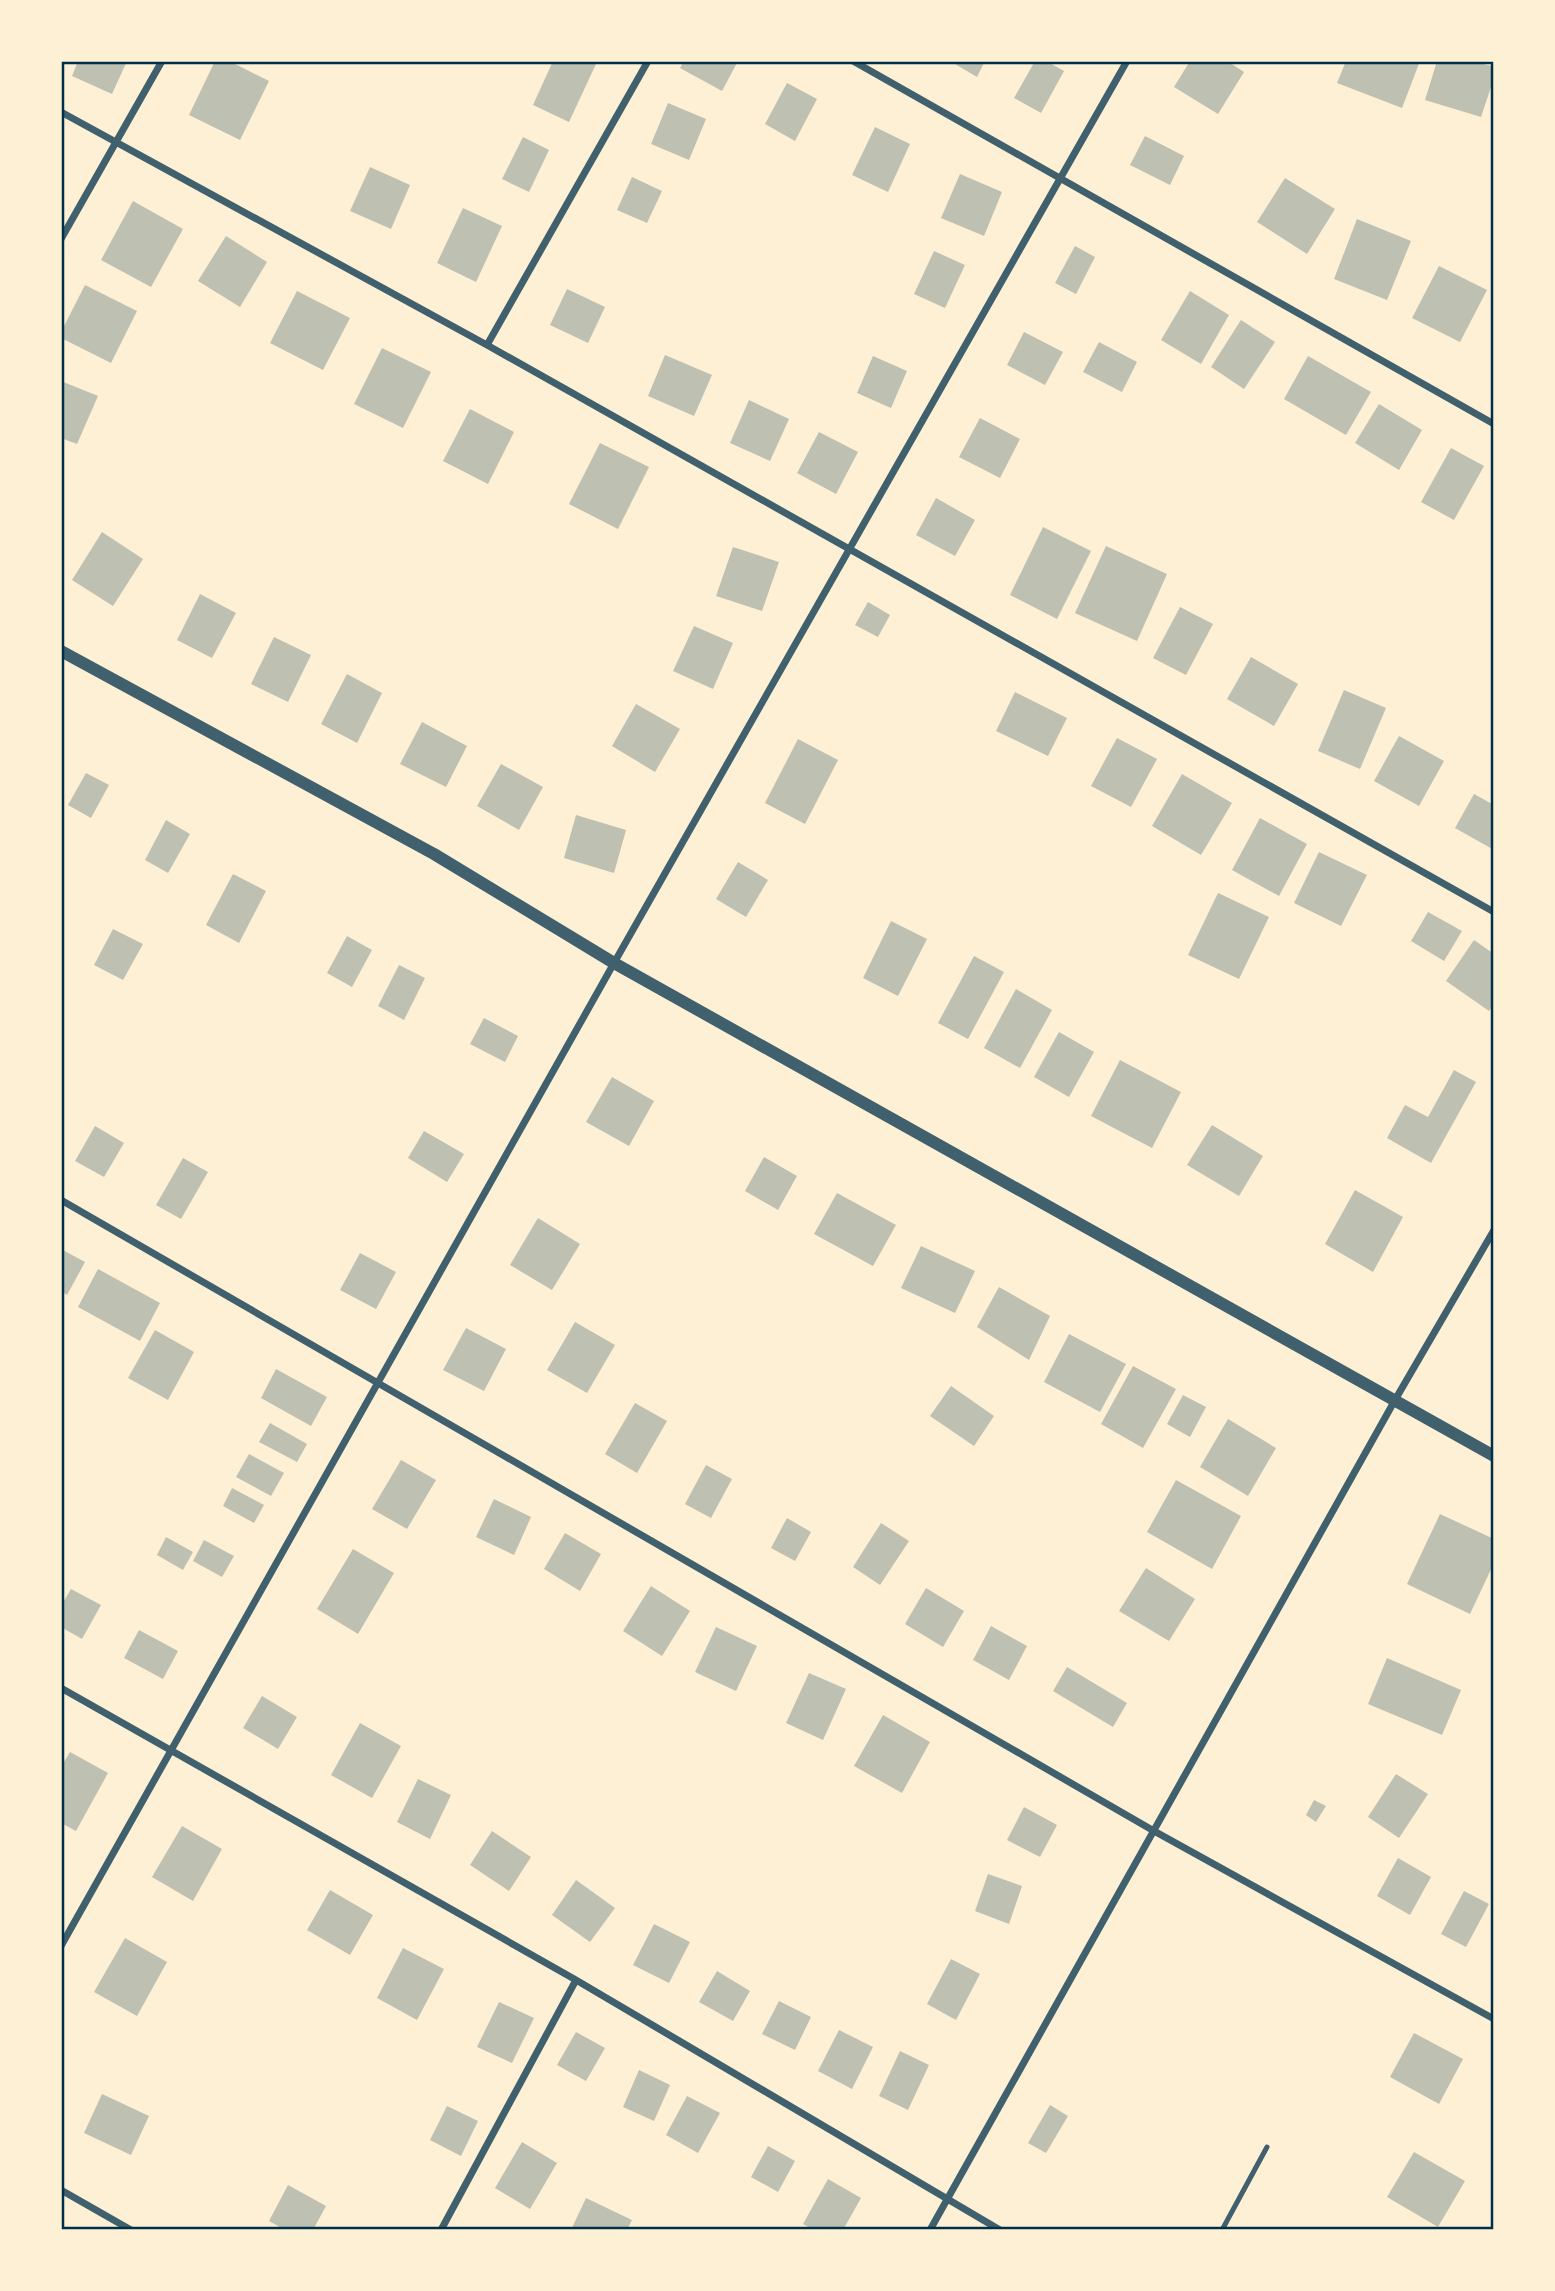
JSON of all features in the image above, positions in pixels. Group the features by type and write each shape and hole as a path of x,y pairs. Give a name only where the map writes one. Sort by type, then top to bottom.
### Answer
{"street":[{"path":"61,239 162,61"},
{"path":"487,345 648,61"},
{"path":"853,61 1494,424"},
{"path":"61,1946 614,963 1127,61"},
{"path":"61,112 487,345 1494,912"},
{"path":"61,651 434,854 614,963 1494,1456"},
{"path":"61,1199 1154,1831 1494,2019"},
{"path":"930,2230 1395,1400 1494,1230"},
{"path":"61,1688 576,1980 1000,2230"},
{"path":"441,2230 576,1980"},
{"path":"61,2190 131,2230"}],"lane":[{"path":"1222,2230 1267,2147"}],"building":[{"path":"78,61 127,61 112,94 72,76"},
{"path":"215,61 229,61 269,81 240,140 189,115"},
{"path":"553,61 591,61 596,64 569,122 533,105"},
{"path":"684,61 738,61 722,91 680,68"},
{"path":"950,61 985,61 977,77"},
{"path":"1035,61 1046,61 1064,71 1041,113 1014,98"},
{"path":"1190,61 1227,61 1244,72 1218,114 1174,87"},
{"path":"1346,61 1420,61 1402,108 1337,83"},
{"path":"1437,61 1474,61 1494,67 1494,78 1481,117 1425,100"},
{"path":"787,83 817,99 795,141 765,124"},
{"path":"668,103 706,119 689,160 651,144"},
{"path":"875,127 910,144 888,192 852,175"},
{"path":"1145,136 1184,156 1170,185 1130,165"},
{"path":"523,137 549,150 529,192 502,179"},
{"path":"370,167 410,185 391,229 350,211"},
{"path":"960,174 1002,192 984,236 941,218"},
{"path":"632,177 662,191 647,223 617,210"},
{"path":"1285,178 1335,209 1307,254 1257,222"},
{"path":"133,201 183,229 151,287 101,260"},
{"path":"463,208 502,226 476,282 437,263"},
{"path":"1357,219 1411,241 1387,300 1334,279"},
{"path":"226,236 267,262 240,307 198,281"},
{"path":"1075,246 1095,257 1076,294 1055,283"},
{"path":"934,251 965,265 945,308 914,294"},
{"path":"1439,266 1487,290 1460,342 1412,318"},
{"path":"85,285 137,311 111,363 61,338 61,332"},
{"path":"567,289 605,307 588,343 550,325"},
{"path":"297,291 350,318 323,370 270,343"},
{"path":"1190,291 1229,315 1201,364 1161,340"},
{"path":"1241,320 1275,342 1244,389 1211,367"},
{"path":"1024,332 1063,352 1045,385 1007,365"},
{"path":"1099,342 1137,362 1122,392 1083,372"},
{"path":"382,348 431,372 403,428 354,404"},
{"path":"665,355 712,375 694,416 648,396"},
{"path":"873,356 907,371 891,408 857,393"},
{"path":"1308,356 1371,392 1346,435 1284,399"},
{"path":"61,381 98,396 77,444 61,438"},
{"path":"749,400 789,419 770,461 730,443"},
{"path":"1379,404 1422,430 1399,470 1355,443"},
{"path":"470,409 514,432 488,484 443,461"},
{"path":"980,418 1020,439 1000,478 959,457"},
{"path":"819,432 858,452 836,494 797,473"},
{"path":"600,443 649,467 618,529 569,504"},
{"path":"1451,448 1484,466 1454,520 1421,502"},
{"path":"936,498 975,520 955,556 916,535"},
{"path":"1043,527 1091,551 1057,619 1010,595"},
{"path":"102,532 143,559 113,606 72,580"},
{"path":"1106,546 1167,574 1137,641 1075,613"},
{"path":"733,547 779,562 762,611 716,596"},
{"path":"200,594 236,613 212,658 177,640"},
{"path":"868,602 890,615 878,637 855,625"},
{"path":"1180,607 1213,624 1186,675 1153,658"},
{"path":"694,626 733,643 713,689 673,671"},
{"path":"274,637 311,655 288,702 251,684"},
{"path":"1251,657 1298,684 1274,726 1227,699"},
{"path":"347,674 382,693 357,743 321,724"},
{"path":"1344,690 1386,708 1360,769 1318,751"},
{"path":"1015,692 1067,718 1048,756 996,731"},
{"path":"636,704 680,729 655,772 612,746"},
{"path":"422,722 467,746 446,787 400,764"},
{"path":"1399,736 1444,761 1419,806 1374,781"},
{"path":"1117,738 1157,759 1131,807 1091,786"},
{"path":"798,739 838,760 805,824 765,803"},
{"path":"501,764 543,787 519,830 477,806"},
{"path":"86,773 109,785 91,818 68,805"},
{"path":"1182,774 1232,803 1201,855 1152,826"},
{"path":"1474,794 1494,805 1494,850 1455,828"},
{"path":"576,815 626,830 614,873 564,858"},
{"path":"1260,818 1307,844 1279,896 1232,870"},
{"path":"166,820 190,834 168,873 145,860"},
{"path":"1319,852 1367,875 1341,926 1294,903"},
{"path":"738,862 768,880 746,917 716,899"},
{"path":"233,874 266,891 239,943 206,925"},
{"path":"1218,893 1269,917 1239,979 1188,955"},
{"path":"1428,912 1462,931 1444,961 1411,941"},
{"path":"891,921 927,939 898,996 863,978"},
{"path":"113,929 143,944 123,980 94,965"},
{"path":"347,936 372,950 352,987 327,973"},
{"path":"1474,940 1494,954 1494,1004 1489,1011 1446,981"},
{"path":"974,956 1004,972 968,1039 938,1023"},
{"path":"399,965 425,978 404,1020 378,1006"},
{"path":"1016,989 1052,1010 1020,1068 984,1048"},
{"path":"484,1018 518,1036 505,1062 470,1044"},
{"path":"1059,1032 1094,1052 1069,1097 1034,1077"},
{"path":"1120,1060 1181,1092 1152,1148 1091,1116"},
{"path":"1454,1070 1476,1082 1431,1163 1387,1138 1405,1105 1428,1117"},
{"path":"612,1077 654,1101 629,1146 586,1122"},
{"path":"1212,1125 1263,1156 1239,1196 1187,1165"},
{"path":"95,1126 124,1143 104,1177 75,1161"},
{"path":"424,1131 464,1154 447,1182 408,1158"},
{"path":"764,1157 797,1176 778,1210 745,1191"},
{"path":"183,1158 208,1172 181,1219 156,1205"},
{"path":"1355,1190 1403,1217 1373,1272 1325,1244"},
{"path":"837,1193 896,1225 873,1266 814,1234"},
{"path":"538,1218 580,1244 552,1290 510,1265"},
{"path":"921,1246 975,1271 955,1313 901,1288"},
{"path":"61,1249 85,1262 67,1295 61,1291"},
{"path":"360,1253 396,1272 376,1309 340,1290"},
{"path":"98,1269 160,1303 140,1341 78,1307"},
{"path":"999,1287 1050,1316 1029,1360 977,1327"},
{"path":"575,1322 615,1345 587,1393 547,1370"},
{"path":"466,1328 506,1349 484,1391 443,1370"},
{"path":"155,1330 194,1352 168,1400 128,1378"},
{"path":"1069,1334 1126,1364 1100,1412 1044,1382"},
{"path":"1133,1366 1176,1389 1143,1448 1101,1424"},
{"path":"276,1369 327,1397 311,1426 261,1398"},
{"path":"951,1386 994,1416 974,1446 930,1416"},
{"path":"1183,1395 1206,1407 1190,1437 1167,1424"},
{"path":"635,1403 667,1421 637,1473 605,1454"},
{"path":"1228,1419 1276,1448 1248,1496 1200,1467"},
{"path":"270,1423 307,1444 297,1462 259,1442"},
{"path":"249,1454 284,1473 271,1496 236,1477"},
{"path":"401,1460 436,1480 407,1529 372,1509"},
{"path":"706,1465 732,1479 711,1518 685,1504"},
{"path":"1176,1480 1241,1516 1212,1569 1147,1532"},
{"path":"232,1488 264,1505 254,1523 223,1506"},
{"path":"494,1499 531,1517 514,1555 476,1537"},
{"path":"1440,1514 1494,1539 1494,1563 1470,1614 1407,1584"},
{"path":"787,1518 811,1532 795,1561 771,1548"},
{"path":"881,1523 909,1541 880,1585 853,1567"},
{"path":"565,1533 601,1554 580,1591 544,1569"},
{"path":"166,1537 193,1552 183,1570 157,1555"},
{"path":"204,1540 234,1556 222,1577 193,1561"},
{"path":"353,1549 394,1573 358,1634 317,1609"},
{"path":"1146,1568 1195,1599 1169,1641 1119,1611"},
{"path":"651,1586 690,1611 662,1656 623,1631"},
{"path":"926,1588 964,1611 943,1647 905,1624"},
{"path":"71,1589 101,1605 82,1639 61,1627 61,1606"},
{"path":"991,1626 1027,1646 1009,1680 973,1660"},
{"path":"716,1627 757,1646 736,1691 695,1672"},
{"path":"139,1630 178,1651 163,1679 124,1658"},
{"path":"1387,1658 1461,1690 1442,1735 1368,1704"},
{"path":"1067,1667 1127,1703 1113,1727 1053,1691"},
{"path":"809,1673 846,1689 823,1740 786,1723"},
{"path":"262,1696 297,1717 278,1749 243,1728"},
{"path":"883,1715 930,1742 902,1793 854,1766"},
{"path":"360,1723 401,1746 372,1798 331,1775"},
{"path":"70,1752 108,1773 76,1831 61,1823 61,1767"},
{"path":"1396,1774 1428,1794 1399,1838 1368,1817"},
{"path":"418,1779 451,1795 430,1839 397,1822"},
{"path":"1314,1800 1326,1806 1316,1822 1306,1815"},
{"path":"1024,1807 1057,1825 1040,1857 1007,1840"},
{"path":"182,1826 222,1849 193,1901 152,1877"},
{"path":"492,1831 531,1857 509,1891 470,1865"},
{"path":"1398,1858 1431,1877 1410,1915 1377,1896"},
{"path":"988,1874 1022,1886 1009,1924 975,1911"},
{"path":"576,1880 615,1908 590,1942 552,1915"},
{"path":"330,1890 373,1915 350,1955 307,1930"},
{"path":"1464,1891 1489,1904 1466,1947 1441,1934"},
{"path":"654,1924 690,1942 669,1983 633,1965"},
{"path":"125,1938 167,1962 137,2016 94,1992"},
{"path":"403,1948 444,1969 417,2020 377,1998"},
{"path":"951,1959 980,1974 956,2020 927,2004"},
{"path":"717,1971 750,1991 733,2021 699,2002"},
{"path":"779,2001 811,2017 795,2050 762,2034"},
{"path":"499,2002 534,2018 512,2063 477,2047"},
{"path":"839,2030 873,2047 852,2089 818,2071"},
{"path":"576,2032 605,2048 586,2081 557,2065"},
{"path":"1414,2033 1463,2059 1439,2104 1390,2077"},
{"path":"900,2051 929,2065 908,2110 879,2096"},
{"path":"639,2070 670,2085 654,2121 623,2107"},
{"path":"102,2094 149,2116 131,2155 84,2133"},
{"path":"687,2096 720,2113 698,2153 666,2135"},
{"path":"1050,2105 1068,2116 1046,2153 1028,2143"},
{"path":"447,2106 478,2121 461,2156 430,2140"},
{"path":"522,2142 557,2163 530,2209 495,2188"},
{"path":"768,2146 795,2161 778,2192 751,2177"},
{"path":"1414,2152 1465,2181 1438,2227 1387,2197"},
{"path":"828,2179 861,2198 843,2230 814,2230 803,2224"},
{"path":"288,2185 326,2206 313,2230 285,2230 269,2221"},
{"path":"586,2198 632,2220 627,2230 571,2230"}]}
